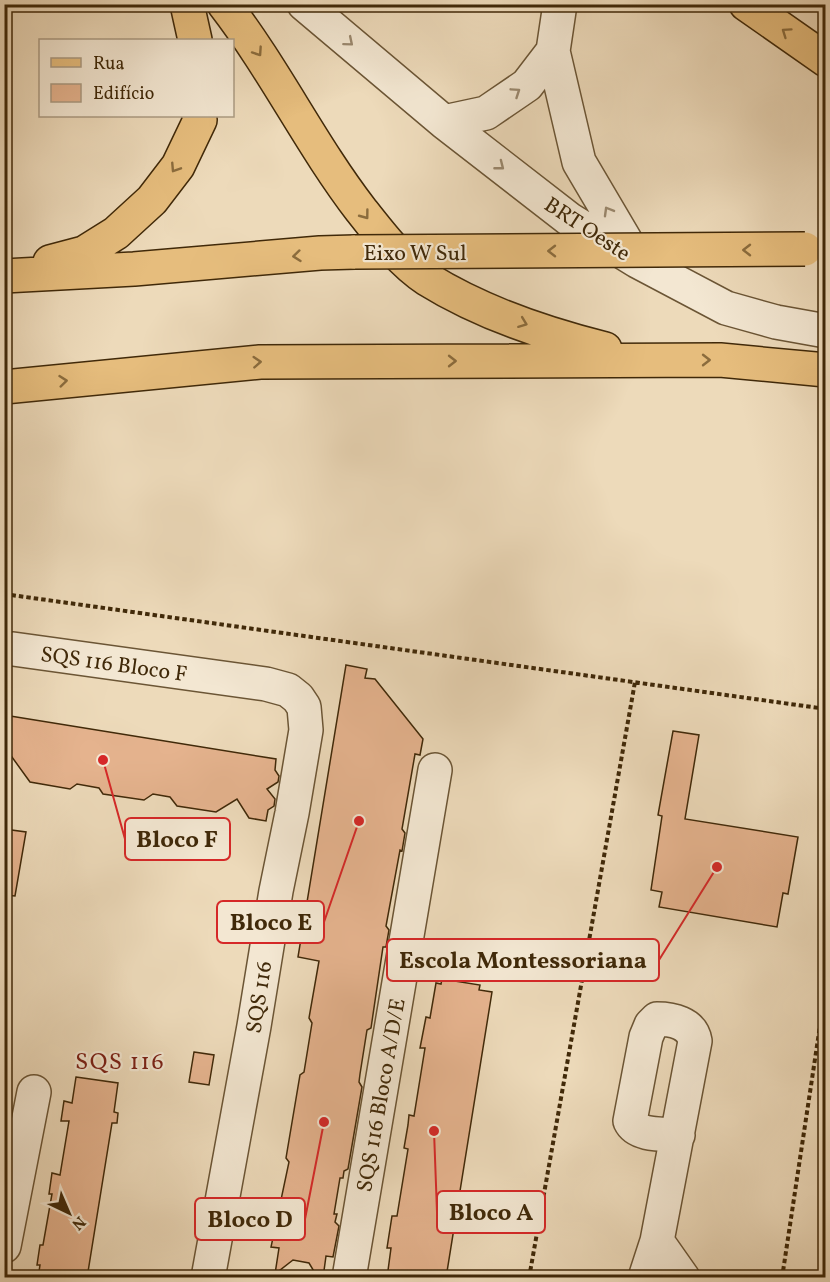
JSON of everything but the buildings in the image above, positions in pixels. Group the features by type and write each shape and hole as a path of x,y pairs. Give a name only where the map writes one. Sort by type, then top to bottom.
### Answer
{"main road":[{"path":"187,4 195,39"},
{"path":"224,4 273,75 336,177 383,239 426,278 482,307 567,339 648,360"},
{"path":"746,4 825,60"},
{"path":"4,275 84,253 116,233 153,200 178,166 200,117"},
{"name":"Eixo W Sul","path":"4,275 134,269 320,253 815,250"},
{"path":"4,387 260,362 720,360 825,370"}],"street":[{"name":"BRT Oeste","path":"304,4 444,122 569,219 637,261"},
{"name":"BRT Oeste","path":"557,7 553,51 579,162 637,261"},
{"name":"BRT Oeste","path":"444,122 486,112 527,85 553,51"},
{"path":"637,261 726,308 776,322 825,331"},
{"name":"SQS 116 Bloco F","path":"13,649 215,676"},
{"name":"SQS 116","path":"208,1278 306,730 304,707 288,690 215,676"},
{"name":"SQS 116 Bloco A/D/E","path":"349,1278 435,770"},
{"path":"4,1246 34,1092"},
{"path":"645,1278 657,1242 678,1135"},
{"path":"657,1242 660,1278"},
{"path":"657,1242 683,1278"}],"path":[{"path":"4,594 825,709"},
{"path":"529,1278 635,682"},
{"path":"782,1278 825,987"}],"place":[{"name":"Bloco F","path":"103,760"},
{"name":"Bloco E","path":"359,821"},
{"name":"Escola Montessoriana","path":"717,867"},
{"name":"Bloco D","path":"324,1122"},
{"name":"Bloco A","path":"434,1131"}],"district":[{"name":"SQS 116","path":"120,1061"}]}
